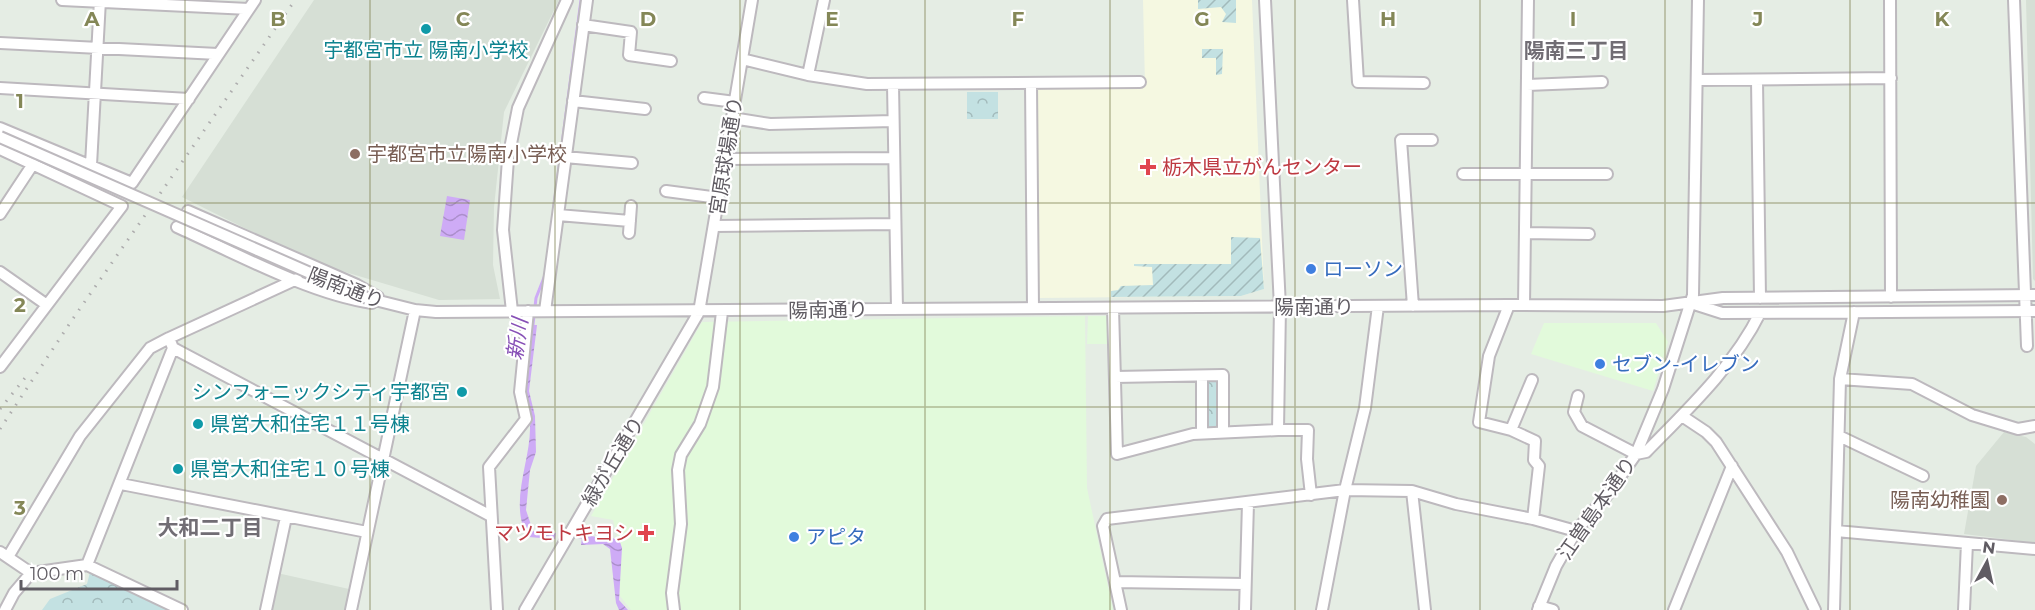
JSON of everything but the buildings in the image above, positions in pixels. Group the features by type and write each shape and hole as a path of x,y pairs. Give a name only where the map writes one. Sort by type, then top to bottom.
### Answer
{"street":[{"path":"62,0 252,4"},
{"path":"512,311 503,230 508,159 518,108 567,0"},
{"path":"545,311 587,0"},
{"name":"宮原球場通り","path":"699,312 752,0"},
{"path":"808,75 824,0"},
{"path":"1264,0 1280,307 1278,430"},
{"path":"1353,0 1358,82 1424,83"},
{"path":"1524,305 1528,0"},
{"name":"江曽島本通り","path":"1538,608 1556,566 1576,531 1608,494 1636,454 1664,389 1691,303 1698,80 1698,0"},
{"path":"1890,0 1891,297"},
{"path":"2014,0 2031,311 2027,346"},
{"path":"91,165 100,1"},
{"path":"0,128 132,183 252,4"},
{"path":"583,25 631,32 629,55 671,61"},
{"path":"0,43 218,54"},
{"path":"742,59 837,81 893,85 1140,82"},
{"path":"1698,80 1891,78"},
{"path":"1757,80 1760,298"},
{"path":"1527,85 1602,82"},
{"path":"1031,84 1033,308"},
{"path":"893,85 897,309"},
{"path":"0,88 189,99"},
{"path":"704,98 735,102"},
{"path":"573,101 645,109"},
{"path":"732,118 771,124 893,121"},
{"name":"陽南通り","path":"0,137 366,298 415,310 722,312 1509,305 1639,307 1723,298 2030,294"},
{"path":"1413,306 1401,140 1432,140"},
{"path":"0,149 122,206 0,367"},
{"path":"566,157 632,163"},
{"path":"725,159 893,158"},
{"path":"0,214 33,164"},
{"path":"1463,174 1607,174"},
{"path":"666,190 719,198"},
{"path":"629,233 631,206"},
{"path":"188,211 357,285 391,305"},
{"path":"558,215 630,221"},
{"path":"714,226 894,224"},
{"path":"177,227 352,300 391,305"},
{"path":"1525,233 1589,234"},
{"path":"0,272 47,305"},
{"path":"31,573 4,554 80,436 150,348 171,343 297,279"},
{"path":"1691,303 1722,313 2031,311"},
{"path":"1509,305 1489,356 1479,422 1511,430 1535,441 1534,460 1539,466 1533,519"},
{"path":"1322,610 1345,490 1365,408 1378,306"},
{"path":"1113,308 1117,454 1202,433 1308,430 1307,459 1311,495"},
{"path":"351,610 415,310"},
{"path":"496,610 489,467 526,419 520,392 528,311"},
{"name":"緑が丘通り","path":"525,610 699,312"},
{"path":"674,610 672,593 681,524 678,470 681,455 700,424 713,387 722,312"},
{"path":"1578,396 1574,412 1582,426 1636,454 1646,452 1682,416 1739,346 1760,312"},
{"path":"1834,610 1840,379 1854,312"},
{"path":"171,343 491,516"},
{"path":"87,565 121,484 171,343"},
{"path":"1115,377 1223,375 1223,432"},
{"path":"1202,376 1202,433"},
{"path":"1840,379 1912,384 1972,415 2018,429 2035,426"},
{"path":"1511,430 1532,380"},
{"path":"1682,416 1706,432 1732,466 1787,552 1815,610"},
{"path":"1839,436 1923,476"},
{"path":"1674,610 1732,466"},
{"path":"121,484 367,532"},
{"path":"1121,610 1103,526 1107,519 1345,490 1412,491 1456,504 1533,519 1576,531"},
{"path":"1412,491 1425,610"},
{"path":"1245,610 1248,503"},
{"path":"266,610 286,516"},
{"path":"1836,531 2035,549"},
{"path":"1964,610 1967,543"},
{"path":"5,610 14,594 31,573 87,565 182,610"},
{"path":"1115,582 1245,584"},
{"path":"1538,608 1553,610"}],"shaded area":[{"name":"宇都宮市立陽南小学校","path":"314,0 559,0 504,112 494,207 493,265 500,299 439,300 315,263 182,197"},
{"name":"栃木県立がんセンター","path":"1143,0 1252,0 1264,289 1241,296 1038,298 1037,87 1145,85"},
{"path":"2026,0 2035,0 2035,281 2033,279"},
{"path":"1085,316 1087,488 1113,610 631,610 620,596 619,544 613,520 591,516 702,322"},
{"path":"1088,316 1107,316 1109,344 1087,344"},
{"path":"1544,323 1656,323 1668,342 1653,391 1531,354"},
{"name":"陽南幼稚園","path":"2004,432 2026,437 2035,444 2035,543 1964,534 1976,466"},
{"path":"277,573 349,589 345,610 269,610"}],"green space":[{"path":"1198,0 1236,0 1236,23 1222,22 1226,14 1221,7 1198,9"},
{"path":"1202,49 1223,49 1222,74 1216,75 1216,58 1202,58"},
{"path":"967,92 998,92 998,119 967,119"},
{"path":"1231,237 1260,238 1264,289 1241,296 1111,297 1111,291 1118,290 1121,286 1153,285 1152,267 1134,266 1134,264 1231,264"},
{"path":"1207,377 1219,380 1217,429 1207,429"},
{"path":"90,572 170,610 42,610 50,599 87,584"}],"water":[{"path":"447,196 470,200 464,240 440,236"},
{"path":"533,325 537,325 529,391 535,416 536,452 530,470 526,510 533,531 556,533 555,539 528,537 522,524 520,511 522,482 532,424 525,389"},
{"path":"611,537 620,542 622,548 619,600 628,610 619,610 616,603 610,549 603,544 581,545 582,538"}],"waterway":[{"name":"新川","path":"554,206 581,0"},
{"name":"新川","path":"530,351 536,298 545,275"},
{"name":"新川","path":"531,411 532,428"},
{"name":"新川","path":"571,536 594,538"}],"railway":[{"path":"0,429 72,320 295,0"},
{"path":"0,409 29,373"}],"place":[{"name":"宇都宮市立 陽南小学校","path":"426,29"},
{"name":"宇都宮市立陽南小学校","path":"355,154"},
{"name":"栃木県立がんセンター","path":"1148,167"},
{"name":"ローソン","path":"1311,269"},
{"name":"セブン-イレブン","path":"1600,364"},
{"name":"シンフォニックシティ宇都宮","path":"462,392"},
{"name":"県営大和住宅１１号棟","path":"198,424"},
{"name":"県営大和住宅１０号棟","path":"178,469"},
{"name":"陽南幼稚園","path":"2002,500"},
{"name":"マツモトキヨシ","path":"646,533"},
{"name":"アピタ","path":"794,537"}],"district":[{"name":"陽南三丁目","path":"1576,50"},
{"name":"大和二丁目","path":"210,527"}]}
